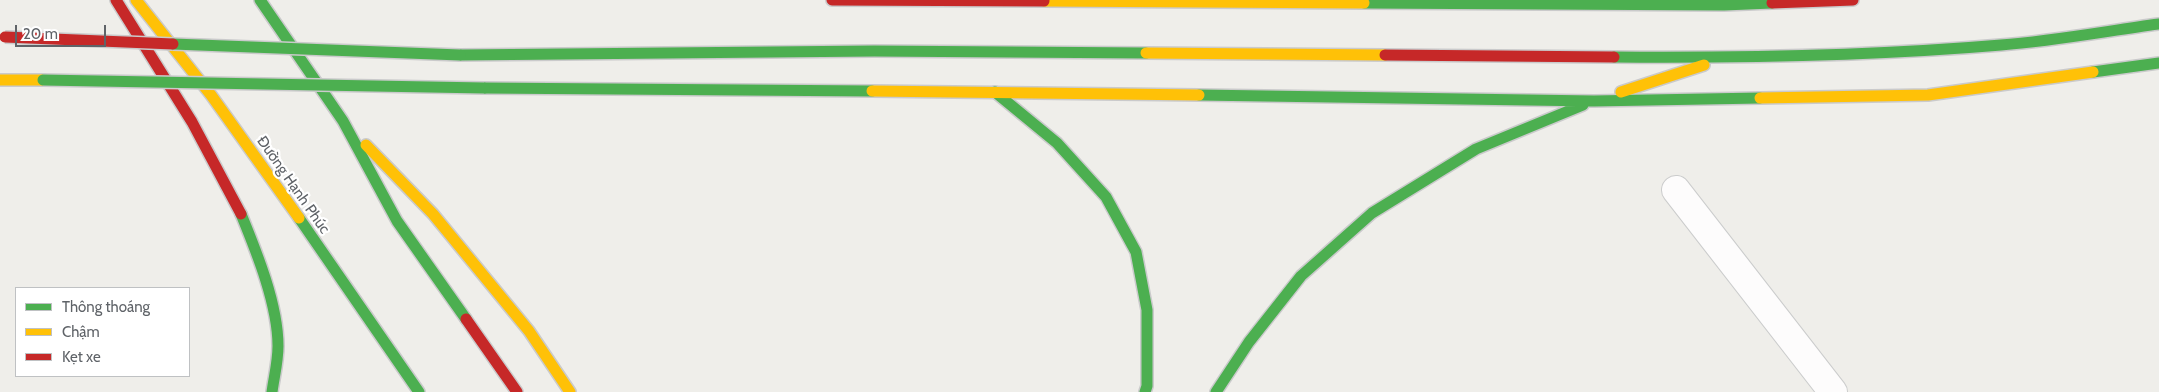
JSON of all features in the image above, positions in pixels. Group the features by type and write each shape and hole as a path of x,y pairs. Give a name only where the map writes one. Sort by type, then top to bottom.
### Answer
{"main road":[{"path":"116,0 226,180 260,257 278,345 272,392"},
{"name":"Đường Hạnh Phúc","path":"136,0 182,55 310,234 419,392"},
{"path":"260,0 343,121 397,221 517,392"},
{"path":"832,0 1596,5 1724,5 1853,0"},
{"path":"1562,0 1596,5"},
{"path":"2,37 460,55 884,51 1727,58 1850,55 2003,45 2159,24"},
{"path":"1216,392 1249,342 1301,276 1372,213 1476,149 1594,101 1727,58"},
{"path":"0,80 484,88 995,92 1594,101 1928,95 2159,63"},
{"path":"995,92 1057,143 1106,197 1136,252 1147,310 1147,386 1145,392"},
{"path":"343,121 433,214 530,331 570,392"}],"street":[{"path":"1676,190 1833,392"}],"traffic: fast":[{"path":"260,0 343,121 397,221 466,319"},
{"path":"1364,3 1724,5 1772,3"},
{"path":"1614,57 1760,57 1904,52 2021,43 2159,24"},
{"path":"173,44 460,55"},
{"path":"460,55 874,51 1146,53"},
{"path":"2093,72 2159,63"},
{"path":"43,80 484,88"},
{"path":"484,88 872,91"},
{"path":"995,92 1057,143 1106,197 1136,252 1147,310 1147,386 1145,392"},
{"path":"1199,95 1594,101 1760,98"},
{"path":"1216,392 1249,342 1301,276 1372,213 1476,149 1583,105"},
{"path":"241,214 271,296 277,330 278,352 272,392"},
{"path":"299,218 419,392"}],"traffic: slow":[{"path":"136,0 211,95 299,218"},
{"path":"1044,1 1364,3"},
{"path":"1146,53 1385,55"},
{"path":"1621,92 1704,65"},
{"path":"1760,98 1928,95 2093,72"},
{"path":"0,80 43,80"},
{"path":"872,91 1199,95"},
{"path":"366,145 433,214 529,331 570,392"}],"traffic: jam":[{"path":"116,0 192,122 241,214"},
{"path":"832,0 1044,1"},
{"path":"1772,3 1853,0"},
{"path":"5,37 173,44"},
{"path":"1385,55 1614,57"},
{"path":"466,319 517,392"}]}
